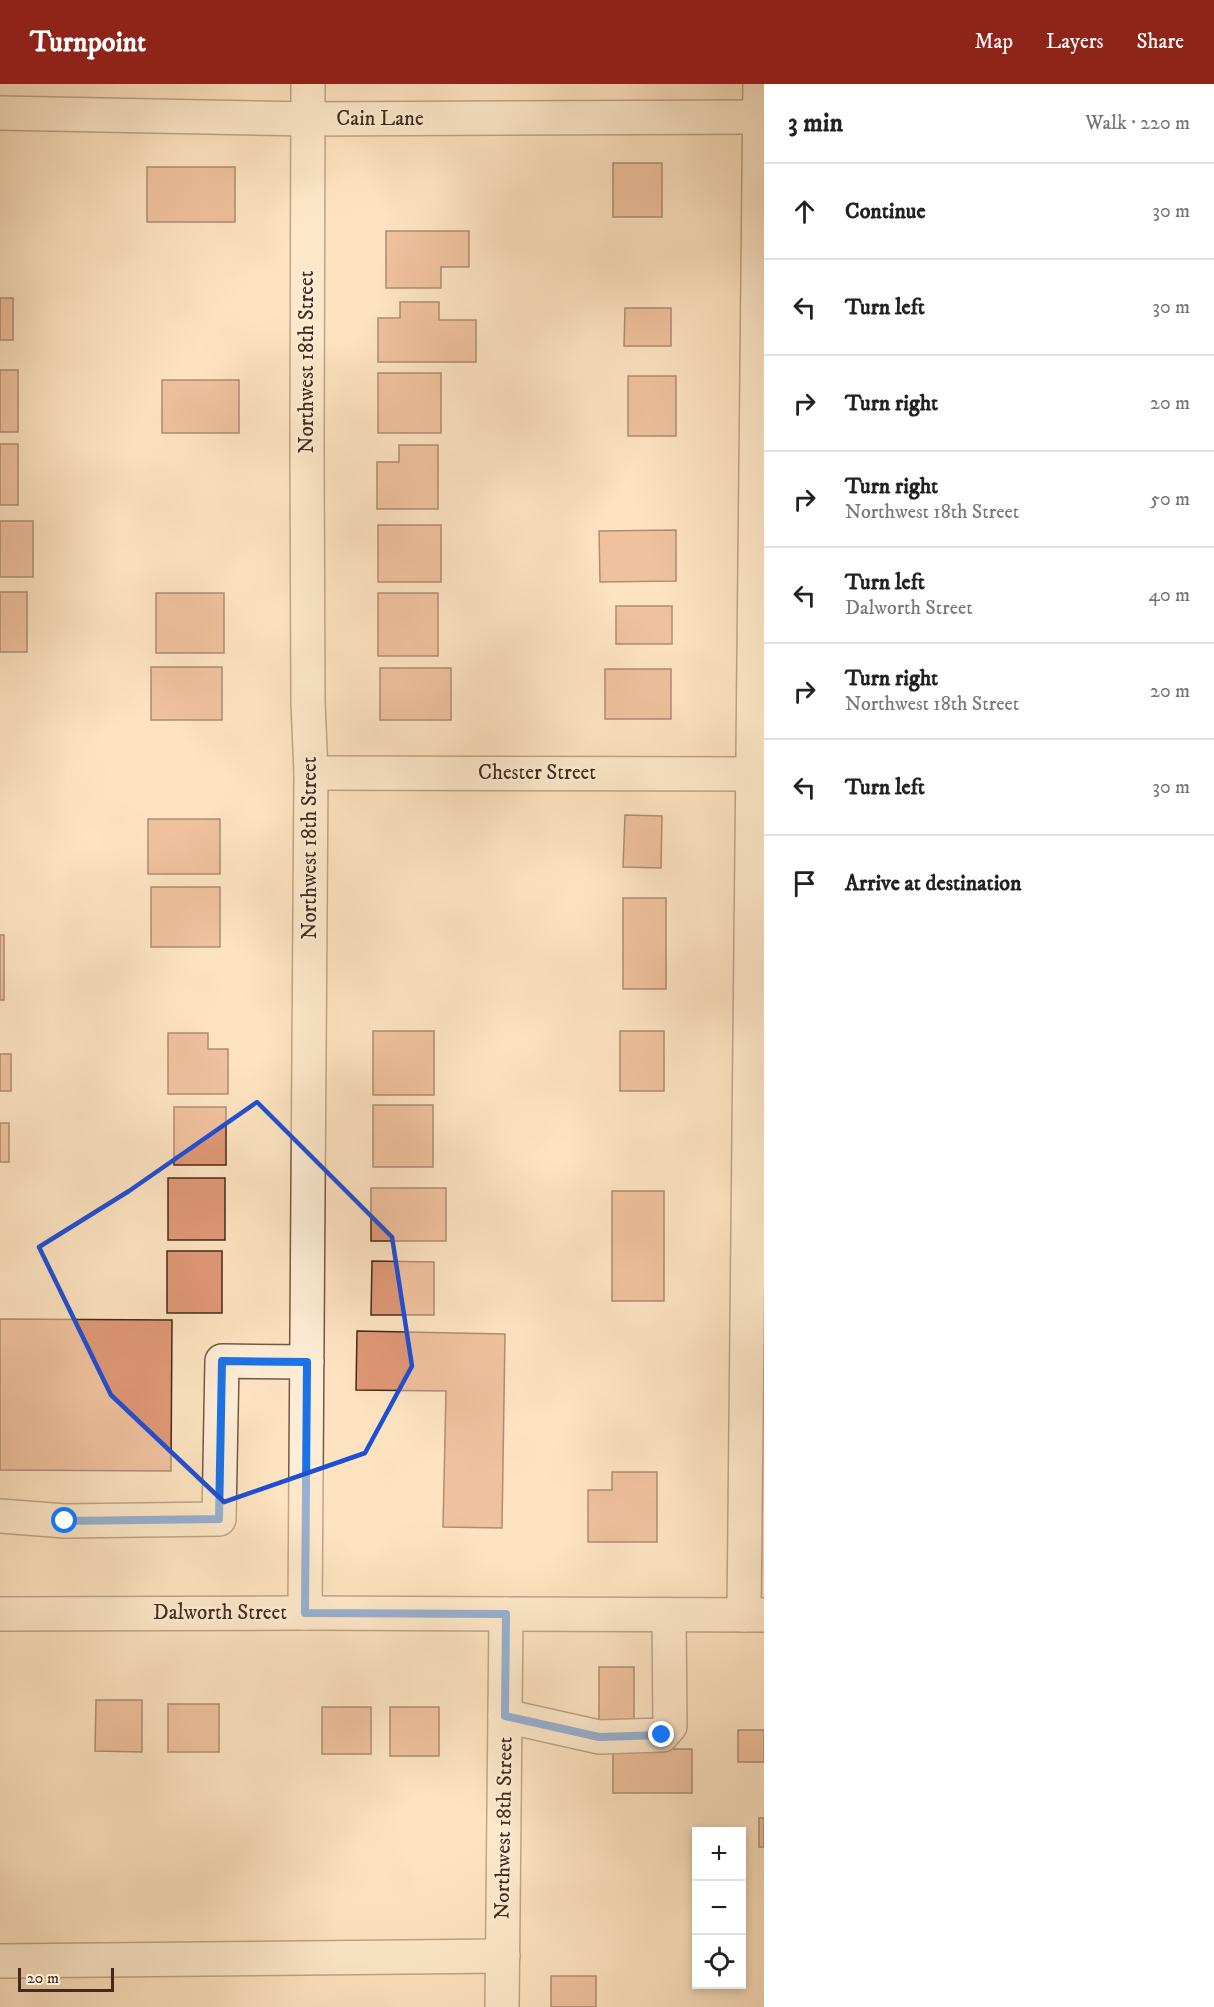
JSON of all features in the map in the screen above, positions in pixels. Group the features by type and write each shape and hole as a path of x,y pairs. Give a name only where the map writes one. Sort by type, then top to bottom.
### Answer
{"street":[{"name":"Northwest 18th Street","path":"305,1613 311,773 308,702 308,84"},
{"path":"754,1615 762,190 760,84"},
{"name":"Cain Lane","path":"0,114 308,119 760,117"},
{"name":"Chester Street","path":"311,773 758,774"},
{"path":"0,1516 65,1521 219,1519 222,1361 307,1362"},
{"name":"Dalworth Street","path":"0,1614 754,1615"},
{"name":"Northwest 18th Street","path":"502,2007 506,1614"},
{"path":"505,1716 599,1737 662,1735 670,1726 669,1615"},
{"path":"0,1961 503,1956"}],"highlighted area":[{"path":"257,1102 392,1237 412,1366 365,1453 224,1502 111,1395 39,1247 129,1191"}],"building":[{"path":"613,163 662,163 662,217 613,217"},
{"path":"147,167 235,167 235,222 147,222"},
{"path":"386,231 469,231 469,267 441,267 441,288 386,288"},
{"path":"0,298 13,298 13,340 0,340"},
{"path":"400,302 439,302 439,320 476,320 476,362 378,362 378,318 400,318"},
{"path":"625,308 671,308 671,346 624,346"},
{"path":"0,370 18,370 18,432 0,432"},
{"path":"378,373 441,373 441,433 378,433"},
{"path":"628,376 676,376 676,436 628,436"},
{"path":"162,380 239,380 239,433 162,433"},
{"path":"0,444 18,444 18,505 0,505"},
{"path":"399,445 438,445 438,509 377,509 377,462 399,462"},
{"path":"0,521 33,521 33,577 0,577"},
{"path":"378,525 441,525 441,582 378,582"},
{"path":"676,530 676,581 600,582 599,531"},
{"path":"0,592 27,592 27,652 0,652"},
{"path":"156,593 224,593 224,653 156,653"},
{"path":"378,593 438,593 438,656 378,656"},
{"path":"616,606 672,606 672,644 616,644"},
{"path":"151,667 222,667 222,720 151,720"},
{"path":"380,668 451,668 451,720 380,720"},
{"path":"605,669 671,669 671,719 605,719"},
{"path":"625,815 662,816 661,868 623,867"},
{"path":"148,819 220,819 220,874 148,874"},
{"path":"151,887 220,887 220,947 151,947"},
{"path":"623,898 666,898 666,989 623,989"},
{"path":"0,935 4,935 4,1000 0,1000"},
{"path":"373,1031 434,1031 434,1095 373,1095"},
{"path":"620,1031 664,1031 664,1091 620,1091"},
{"path":"168,1033 208,1033 208,1049 228,1049 228,1094 168,1094"},
{"path":"0,1054 11,1054 11,1091 0,1091"},
{"path":"373,1105 433,1105 433,1167 373,1167"},
{"path":"174,1107 226,1107 226,1165 174,1165"},
{"path":"0,1123 9,1123 9,1162 0,1162"},
{"path":"168,1178 225,1178 225,1240 168,1240"},
{"path":"371,1188 446,1188 446,1241 371,1241"},
{"path":"612,1191 664,1191 664,1301 612,1301"},
{"path":"167,1251 222,1251 222,1313 167,1313"},
{"path":"372,1261 434,1262 434,1315 371,1315"},
{"path":"0,1319 172,1320 171,1471 0,1470"},
{"path":"357,1331 505,1334 502,1528 443,1527 446,1391 356,1390"},
{"path":"612,1472 657,1472 657,1542 588,1542 588,1490 612,1490"},
{"path":"599,1667 634,1667 634,1727 599,1727"},
{"path":"96,1700 142,1700 142,1752 95,1751"},
{"path":"168,1704 219,1704 219,1752 168,1752"},
{"path":"322,1707 371,1707 371,1754 322,1754"},
{"path":"390,1707 439,1707 439,1756 390,1756"},
{"path":"738,1730 764,1730 764,1762 738,1762"},
{"path":"613,1749 692,1749 692,1793 613,1793"},
{"path":"759,1818 764,1818 764,1847 759,1847"},
{"path":"551,1976 596,1976 596,2007 551,2007"}],"route":[{"path":"65,1521 219,1519 222,1361 307,1362 305,1613 506,1614 505,1716 599,1737 662,1735"}]}
